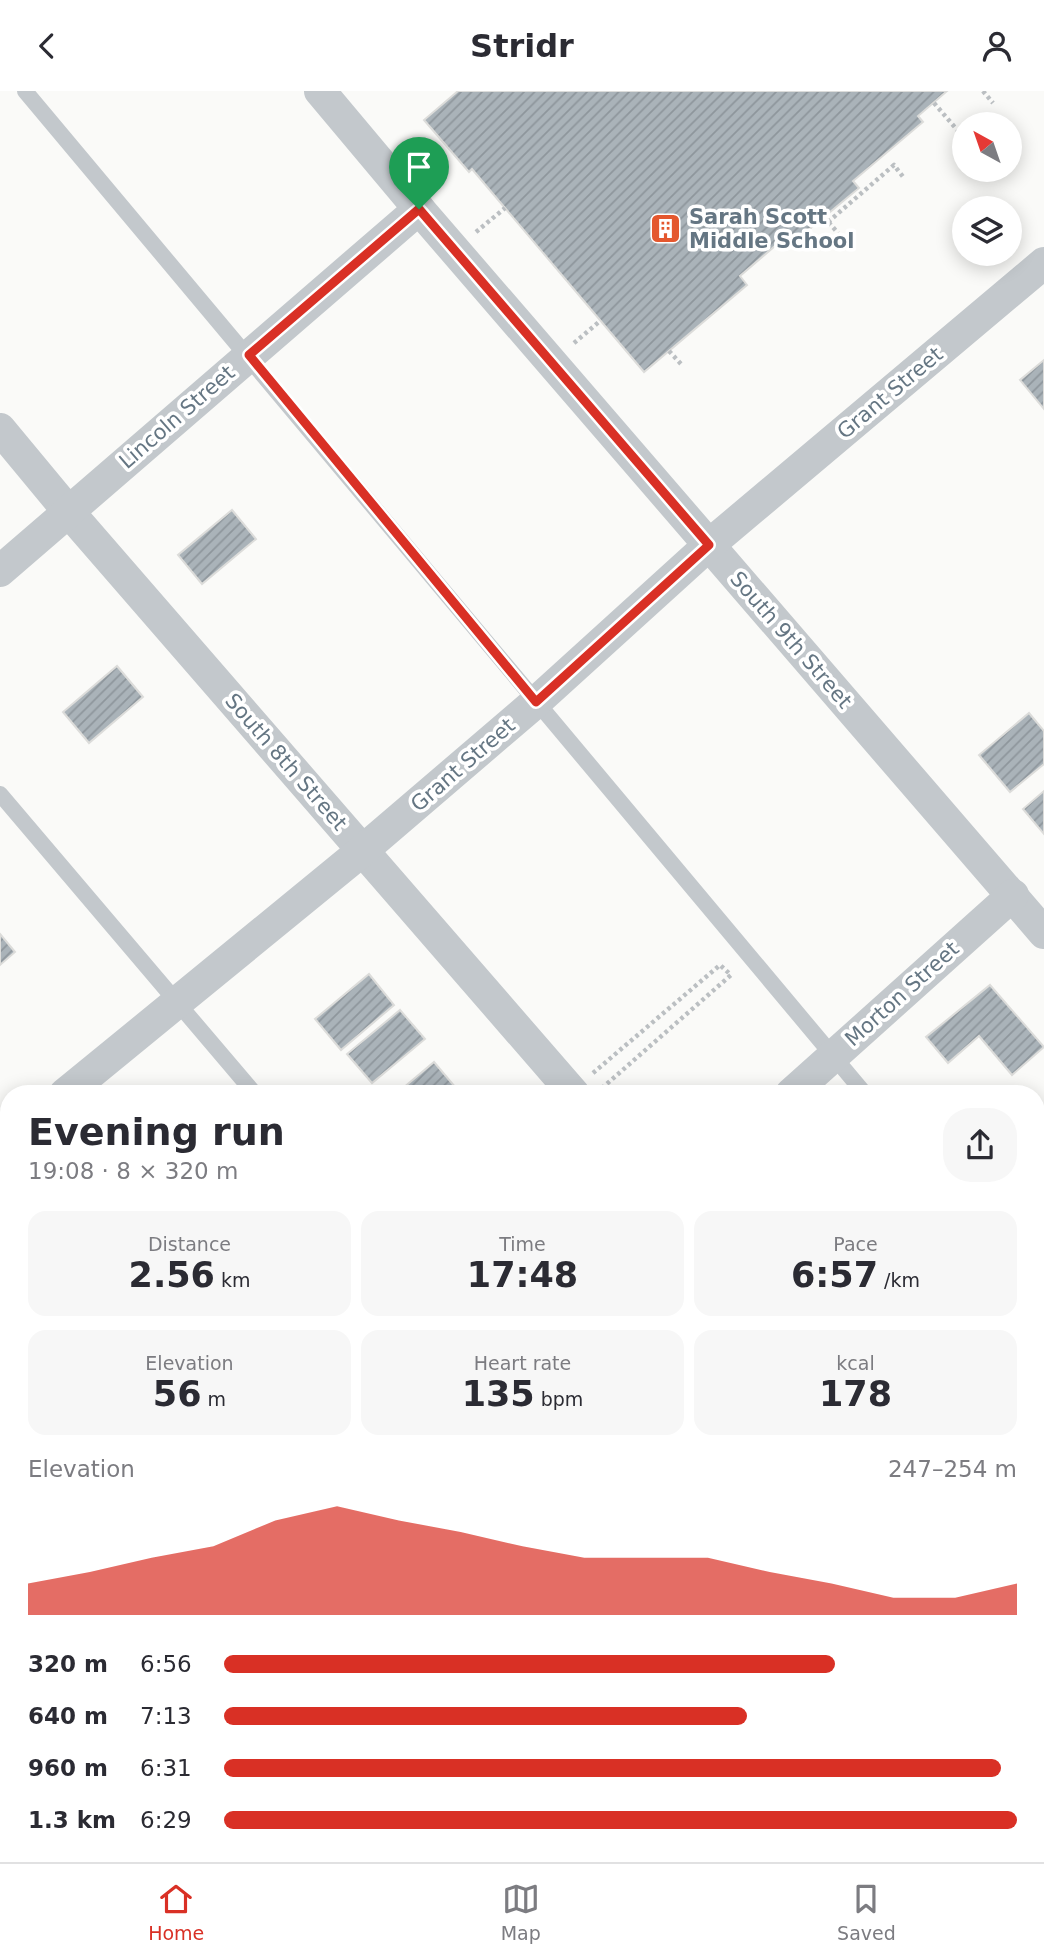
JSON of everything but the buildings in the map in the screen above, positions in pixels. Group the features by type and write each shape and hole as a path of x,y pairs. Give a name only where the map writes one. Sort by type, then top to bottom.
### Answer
{"street":[{"name":"South 9th Street","path":"320,91 1044,933"},
{"name":"Lincoln Street","path":"0,571 419,209"},
{"name":"Grant Street","path":"76,1085 362,851 536,702 709,545 1044,263"},
{"name":"South 8th Street","path":"0,429 362,851 573,1085"},
{"name":"Morton Street","path":"801,1085 1013,895"}],"lane":[{"path":"25,91 249,355 857,1085"},
{"path":"0,794 247,1085"}],"path":[{"path":"983,91 993,103"},
{"path":"934,103 952,124"},
{"path":"838,233 826,219 894,165 904,178"},
{"path":"455,251 505,208"},
{"path":"669,351 681,365"},
{"path":"589,1085 720,965 732,975 590,1085"}],"place":[{"name":"Sarah Scott Middle School","path":"666,229"}],"route":[{"path":"419,209 709,545 536,702 249,355 419,209"}]}
